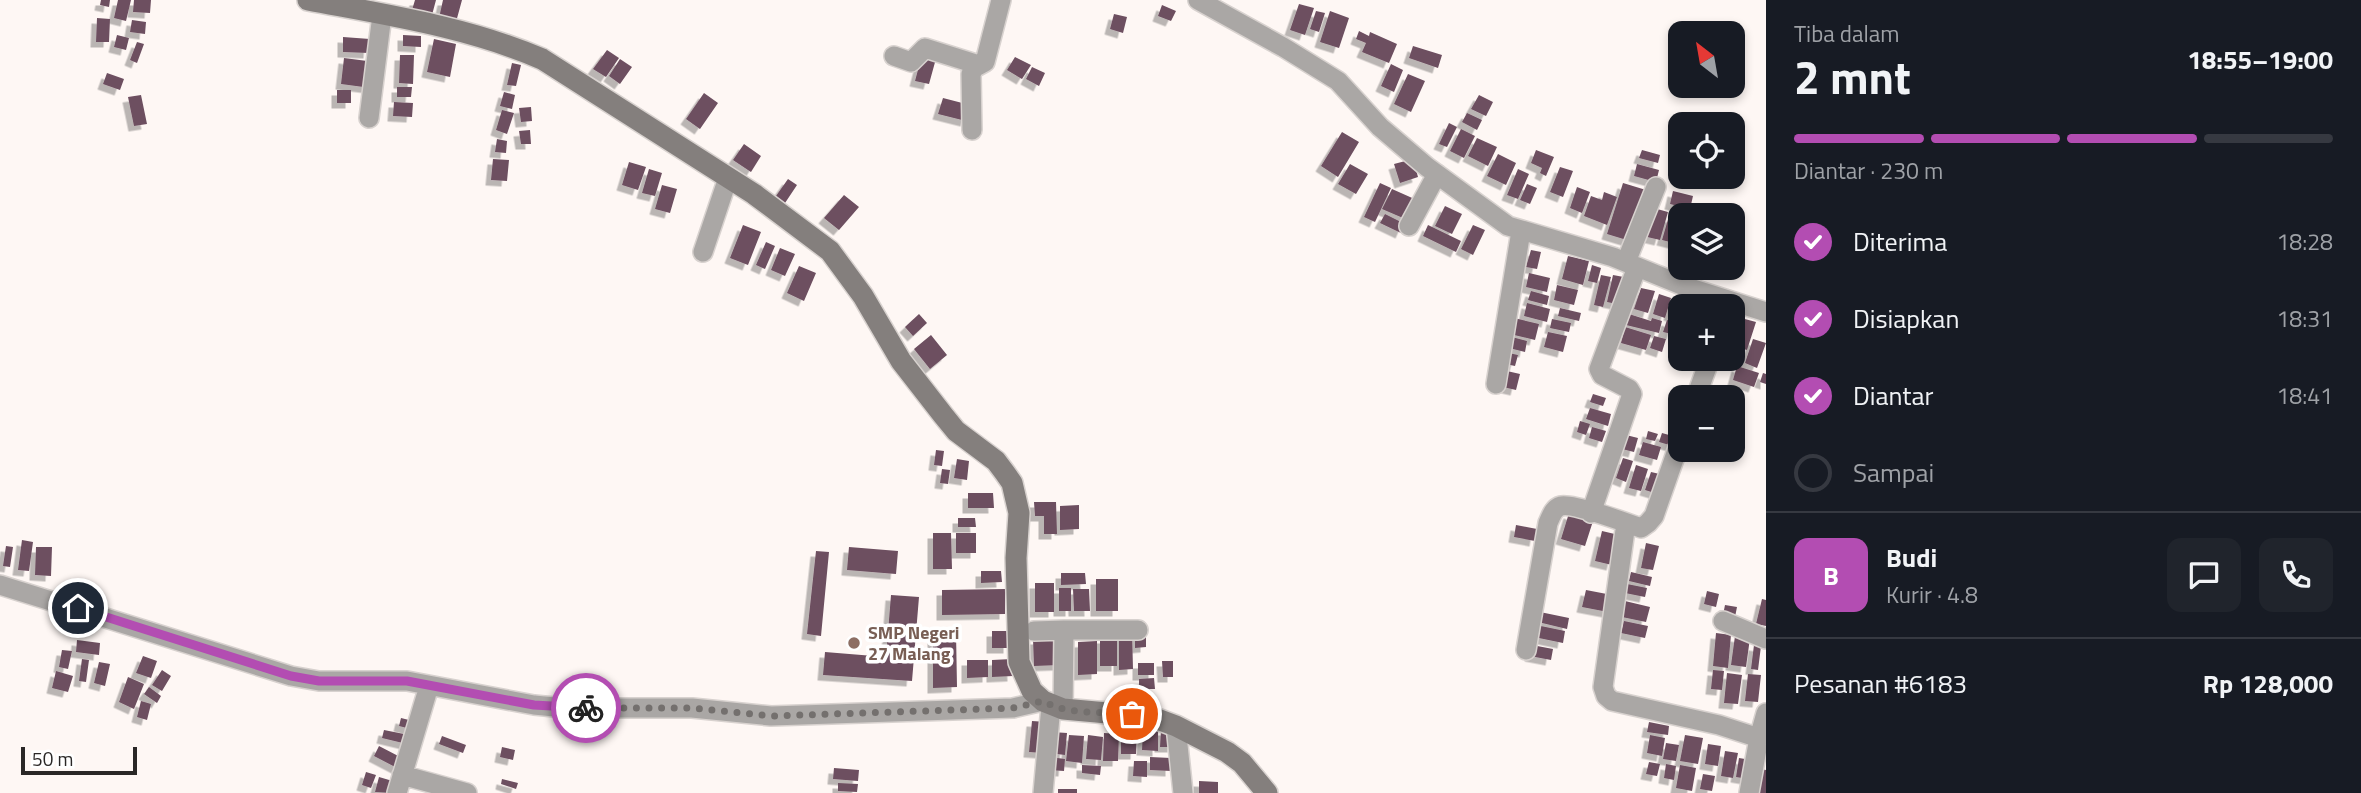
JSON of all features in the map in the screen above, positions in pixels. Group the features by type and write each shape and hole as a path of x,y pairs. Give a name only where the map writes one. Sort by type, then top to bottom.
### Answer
{"street":[{"path":"308,0 452,28 542,59 728,178 830,251 863,296 901,361 936,406 956,431 996,461 1012,483 1019,513 1016,558 1019,662 1026,682 1052,705"},
{"path":"972,130 970,83 974,68 985,62 987,57 1002,0"},
{"path":"1198,0 1338,81 1380,127 1437,174 1508,226 1632,265 1706,294"},
{"path":"369,118 382,15"},
{"path":"894,56 911,62 925,48 979,65"},
{"path":"1409,226 1437,174"},
{"path":"703,252 728,178"},
{"path":"1591,513 1632,394 1629,389 1602,375 1600,369 1656,187"},
{"path":"1496,384 1521,231"},
{"path":"1745,307 1766,312"},
{"path":"1526,650 1548,523 1553,510 1561,506 1641,528 1654,516 1673,462"},
{"path":"1626,523 1603,687 1606,696 1612,701 1719,725 1760,748"},
{"path":"0,585 291,676 319,681 407,681 534,705 565,708 692,708 771,716 1052,705 1142,715 1176,726 1227,752 1242,763 1267,793"},
{"path":"1723,621 1766,639"},
{"path":"1042,793 1064,630"},
{"path":"1034,631 1138,630"},
{"path":"429,686 400,784 467,793"},
{"path":"1749,793 1766,713"},
{"path":"1176,726 1183,793"}],"building":[{"path":"101,0 110,0 109,7 100,5"},
{"path":"118,0 131,0 126,21 114,18"},
{"path":"134,0 151,0 150,13 133,12"},
{"path":"415,0 436,0 432,15 412,10"},
{"path":"443,0 462,0 456,22 439,18"},
{"path":"1299,4 1314,8 1305,35 1290,30"},
{"path":"1162,5 1176,11 1171,21 1158,16"},
{"path":"1316,11 1325,13 1319,32 1310,29"},
{"path":"1330,11 1349,18 1339,48 1320,42"},
{"path":"1114,14 1127,17 1123,33 1110,29"},
{"path":"97,18 110,19 109,42 96,42"},
{"path":"132,20 146,22 145,34 130,32"},
{"path":"1359,31 1369,36 1370,32 1397,44 1389,63 1362,52 1366,43 1356,39"},
{"path":"117,35 129,38 126,50 114,47"},
{"path":"403,35 421,36 421,47 403,46"},
{"path":"343,37 370,39 369,53 343,52"},
{"path":"434,39 456,44 450,77 427,72"},
{"path":"137,42 144,44 137,63 130,60"},
{"path":"1413,46 1442,55 1438,68 1409,58"},
{"path":"607,50 619,58 606,77 593,69"},
{"path":"923,51 937,55 929,84 915,81"},
{"path":"400,55 414,55 413,84 399,83"},
{"path":"1015,57 1031,65 1022,79 1007,70"},
{"path":"344,58 375,62 371,88 341,84"},
{"path":"620,59 632,67 620,84 609,76"},
{"path":"512,63 521,65 516,86 507,85"},
{"path":"1391,64 1403,70 1394,92 1381,86"},
{"path":"1032,67 1045,73 1039,86 1026,79"},
{"path":"107,73 124,79 120,90 103,84"},
{"path":"1408,74 1425,81 1411,112 1394,104"},
{"path":"397,87 412,87 411,97 397,97"},
{"path":"337,90 351,90 351,103 337,103"},
{"path":"504,92 515,95 512,109 500,106"},
{"path":"704,93 718,103 700,129 686,119"},
{"path":"141,95 147,124 134,126 128,97"},
{"path":"1479,95 1493,102 1486,116 1471,109"},
{"path":"943,98 970,105 966,121 938,114"},
{"path":"394,102 413,103 412,117 393,116"},
{"path":"531,107 532,121 521,122 519,108"},
{"path":"502,110 514,113 507,134 496,130"},
{"path":"1467,113 1482,120 1477,130 1462,122"},
{"path":"1449,123 1457,127 1447,147 1439,144"},
{"path":"1461,129 1475,136 1464,158 1450,151"},
{"path":"530,130 531,144 521,144 519,131"},
{"path":"1342,132 1359,142 1338,177 1321,166"},
{"path":"1477,138 1497,147 1488,166 1468,156"},
{"path":"497,139 507,141 506,153 495,152"},
{"path":"744,144 761,156 751,172 733,160"},
{"path":"1536,150 1554,157 1546,176 1540,173 1542,168 1531,163"},
{"path":"1642,150 1660,155 1658,163 1639,158"},
{"path":"1498,154 1516,163 1506,185 1487,176"},
{"path":"493,159 509,160 507,181 491,180"},
{"path":"1413,159 1418,177 1400,183 1394,164"},
{"path":"629,162 646,167 638,190 622,185"},
{"path":"1350,164 1368,174 1356,194 1338,184"},
{"path":"1637,164 1659,170 1656,182 1634,176"},
{"path":"1560,167 1573,171 1563,197 1550,192"},
{"path":"649,169 662,173 655,196 642,193"},
{"path":"1518,169 1529,174 1518,199 1507,195"},
{"path":"788,179 797,185 785,203 776,196"},
{"path":"1380,183 1391,188 1375,222 1364,217"},
{"path":"1623,183 1646,190 1630,241 1607,234"},
{"path":"1527,184 1537,188 1530,204 1520,200"},
{"path":"662,185 677,189 670,213 655,209"},
{"path":"1577,187 1590,192 1582,213 1570,208"},
{"path":"1392,189 1419,201 1410,221 1382,209"},
{"path":"1673,191 1693,196 1691,203 1670,203"},
{"path":"1604,192 1617,197 1607,225 1584,216 1591,196 1602,200"},
{"path":"844,195 859,207 839,230 824,218"},
{"path":"1445,206 1462,214 1452,234 1435,226"},
{"path":"1650,207 1668,212 1660,240 1643,236"},
{"path":"1385,214 1405,224 1401,233 1380,223"},
{"path":"1668,219 1668,242 1662,240"},
{"path":"743,225 761,232 748,265 730,258"},
{"path":"1428,225 1461,241 1456,252 1423,236"},
{"path":"1473,225 1485,230 1473,255 1461,249"},
{"path":"766,242 775,246 765,269 756,265"},
{"path":"780,248 795,254 785,276 771,270"},
{"path":"1531,250 1541,252 1537,269 1526,267"},
{"path":"1568,256 1589,261 1583,285 1562,279"},
{"path":"1592,265 1601,268 1597,283 1588,281"},
{"path":"799,266 816,273 804,301 787,293"},
{"path":"1529,273 1550,278 1547,292 1526,287"},
{"path":"1601,275 1611,277 1603,307 1594,305"},
{"path":"1613,275 1629,278 1622,305 1607,302"},
{"path":"1557,285 1578,290 1574,305 1554,300"},
{"path":"1641,288 1655,291 1648,313 1634,309"},
{"path":"1531,291 1549,296 1547,305 1528,300"},
{"path":"1659,294 1668,297 1665,318 1653,314"},
{"path":"1527,303 1550,309 1547,322 1524,316"},
{"path":"1560,308 1581,313 1579,321 1558,316"},
{"path":"919,314 927,323 913,336 905,327"},
{"path":"1629,314 1651,321 1652,318 1662,321 1659,333 1626,325"},
{"path":"1514,318 1539,324 1535,340 1510,334"},
{"path":"1552,319 1571,323 1569,332 1550,328"},
{"path":"1745,319 1756,322 1745,349"},
{"path":"1667,320 1668,320 1668,333 1663,332"},
{"path":"1625,327 1651,335 1646,350 1621,343"},
{"path":"1548,332 1567,336 1563,352 1544,347"},
{"path":"931,335 947,355 930,369 914,349"},
{"path":"1508,336 1527,341 1525,352 1505,347"},
{"path":"1654,336 1666,339 1662,352 1650,348"},
{"path":"1753,339 1766,343 1757,368 1745,363"},
{"path":"1504,352 1518,355 1515,366 1501,363"},
{"path":"1745,369 1759,373 1754,387 1733,380 1736,371 1745,371"},
{"path":"1507,371 1520,374 1516,390 1503,387"},
{"path":"1763,373 1766,374 1766,384 1760,382"},
{"path":"1593,394 1606,398 1603,406 1590,402"},
{"path":"1590,408 1611,414 1608,426 1586,419"},
{"path":"1580,421 1590,424 1586,435 1577,432"},
{"path":"1592,427 1606,431 1602,442 1589,438"},
{"path":"1648,431 1658,434 1655,441 1646,439"},
{"path":"1662,433 1668,435 1668,445 1659,442"},
{"path":"1626,435 1638,438 1634,452 1622,449"},
{"path":"1643,442 1661,447 1657,460 1639,455"},
{"path":"936,450 944,451 942,466 934,465"},
{"path":"1623,458 1633,461 1626,482 1616,478"},
{"path":"957,459 969,461 967,480 954,478"},
{"path":"1636,465 1648,469 1641,491 1629,488"},
{"path":"942,469 950,470 948,484 940,483"},
{"path":"1651,472 1664,475 1658,494 1645,490"},
{"path":"968,493 993,493 994,508 968,508"},
{"path":"1034,502 1056,502 1057,534 1044,534 1044,516 1035,516"},
{"path":"1079,505 1079,529 1060,530 1060,506"},
{"path":"1569,513 1593,521 1585,546 1561,539"},
{"path":"958,518 975,518 976,527 958,527"},
{"path":"1516,525 1537,529 1535,541 1514,537"},
{"path":"1602,531 1619,535 1612,565 1595,561"},
{"path":"933,533 951,533 952,569 933,569"},
{"path":"956,533 976,533 976,553 956,553"},
{"path":"22,540 33,542 29,571 18,570"},
{"path":"1646,543 1659,546 1653,570 1641,568"},
{"path":"6,546 13,547 10,567 3,566"},
{"path":"36,547 52,547 51,576 35,575"},
{"path":"849,547 898,551 896,574 847,570"},
{"path":"816,551 829,552 821,636 807,634"},
{"path":"981,571 1001,571 1002,582 981,583"},
{"path":"1631,572 1652,577 1650,586 1629,581"},
{"path":"1061,573 1085,573 1086,584 1061,585"},
{"path":"1096,579 1118,579 1118,611 1096,611"},
{"path":"1035,583 1054,583 1054,612 1035,612"},
{"path":"1627,584 1647,588 1645,597 1625,593"},
{"path":"1059,588 1071,588 1071,611 1059,611"},
{"path":"1005,589 1005,614 942,615 942,590"},
{"path":"1073,589 1089,589 1090,611 1074,611"},
{"path":"1586,590 1612,595 1608,612 1582,607"},
{"path":"1707,591 1719,594 1716,607 1704,604"},
{"path":"891,595 919,597 912,681 823,675 825,652 886,657"},
{"path":"1762,599 1766,600 1766,626 1756,624"},
{"path":"1625,601 1650,607 1646,622 1622,617"},
{"path":"1725,605 1737,607 1735,617 1723,615"},
{"path":"1540,612 1569,618 1567,629 1538,622"},
{"path":"1624,621 1648,626 1645,638 1621,633"},
{"path":"1536,625 1565,631 1563,643 1534,637"},
{"path":"992,631 1009,631 1009,648 992,648"},
{"path":"1119,631 1132,631 1133,669 1119,670"},
{"path":"933,632 956,632 957,687 933,688"},
{"path":"1716,633 1731,635 1728,668 1713,666"},
{"path":"1135,635 1146,635 1146,647 1135,648"},
{"path":"1735,636 1750,638 1746,667 1731,665"},
{"path":"1100,638 1117,638 1117,666 1100,666"},
{"path":"1033,639 1060,639 1060,665 1034,666"},
{"path":"77,640 100,643 99,655 76,652"},
{"path":"1097,641 1097,674 1078,675 1078,642"},
{"path":"1532,645 1553,649 1551,660 1530,656"},
{"path":"1754,645 1761,646 1758,670 1751,669"},
{"path":"62,650 72,651 68,669 59,667"},
{"path":"143,656 157,661 151,678 136,673"},
{"path":"82,659 89,660 86,682 79,681"},
{"path":"1012,659 1013,676 992,677 992,660"},
{"path":"967,660 988,660 988,677 967,678"},
{"path":"1162,661 1173,661 1173,677 1163,677"},
{"path":"99,662 110,664 105,686 94,683"},
{"path":"1138,663 1154,663 1154,675 1138,675"},
{"path":"162,670 171,676 162,691 152,685"},
{"path":"1713,670 1724,671 1722,690 1711,689"},
{"path":"56,671 73,676 68,692 52,688"},
{"path":"1727,673 1742,675 1738,704 1724,703"},
{"path":"1748,674 1761,675 1758,702 1745,701"},
{"path":"128,677 144,684 134,709 119,702"},
{"path":"1154,678 1155,689 1139,689 1139,679"},
{"path":"149,687 161,696 157,703 144,694"},
{"path":"141,701 151,704 147,720 137,717"},
{"path":"401,718 413,721 411,729 399,726"},
{"path":"1032,721 1047,722 1043,753 1029,752"},
{"path":"1649,722 1669,726 1668,735 1647,732"},
{"path":"384,730 409,735 407,744 382,738"},
{"path":"1121,730 1137,730 1136,754 1121,754"},
{"path":"1143,730 1158,730 1158,751 1142,750"},
{"path":"1161,730 1173,730 1173,747 1160,747"},
{"path":"1052,732 1067,733 1065,755 1049,753"},
{"path":"1104,733 1119,734 1118,761 1103,761"},
{"path":"1069,735 1084,736 1082,763 1066,761"},
{"path":"1088,735 1103,737 1101,760 1086,759"},
{"path":"1650,735 1665,738 1662,756 1647,753"},
{"path":"1685,735 1703,738 1698,764 1680,761"},
{"path":"442,736 466,745 463,753 439,744"},
{"path":"1666,743 1679,745 1676,761 1663,759"},
{"path":"1708,744 1721,746 1718,766 1705,764"},
{"path":"379,746 404,759 399,769 374,756"},
{"path":"502,747 515,750 513,760 500,757"},
{"path":"1725,751 1738,753 1733,778 1721,776"},
{"path":"1050,757 1065,759 1064,771 1049,770"},
{"path":"1150,757 1171,758 1171,771 1150,770"},
{"path":"1739,758 1751,760 1748,779 1736,777"},
{"path":"1134,761 1147,761 1147,777 1133,776"},
{"path":"1649,762 1660,764 1657,776 1646,774"},
{"path":"1666,764 1676,766 1674,780 1664,778"},
{"path":"1082,765 1101,766 1100,775 1082,773"},
{"path":"1680,765 1696,768 1692,791 1676,788"},
{"path":"834,768 859,770 858,781 833,779"},
{"path":"1761,769 1766,770 1766,793 1757,793"},
{"path":"366,772 376,775 371,788 362,785"},
{"path":"1703,774 1715,776 1712,791 1700,789"},
{"path":"379,777 396,782 393,793 375,792"},
{"path":"502,779 518,783 516,789 501,784"},
{"path":"1199,781 1218,782 1218,793 1199,793"},
{"path":"838,783 858,784 857,792 838,791"},
{"path":"1058,789 1077,789 1077,793 1058,793"}],"way so far":[{"path":"586,708 692,708 771,716 1013,708 1043,701 1051,706 1083,712 1132,714"}],"place":[{"name":"SMP Negeri 27 Malang","path":"854,643"}],"route":[{"path":"78,608 291,676 319,681 407,681 534,705 586,708"}]}
